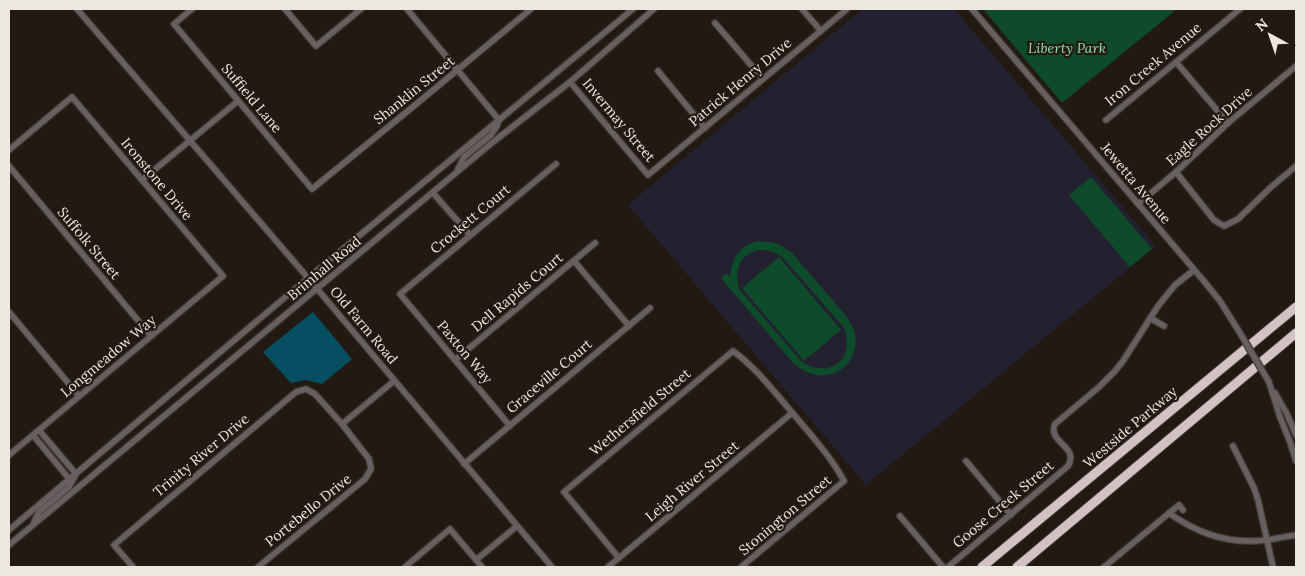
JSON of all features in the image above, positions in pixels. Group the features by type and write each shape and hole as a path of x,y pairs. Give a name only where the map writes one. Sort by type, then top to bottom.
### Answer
{"highway":[{"name":"Westside Parkway","path":"982,567 1296,307"},
{"path":"1017,567 1296,333"}],"street":[{"name":"Old Farm Road","path":"77,9 318,289 552,567"},
{"name":"Suffield Lane","path":"192,9 174,24 312,189"},
{"path":"285,9 316,46 361,9"},
{"path":"407,9 499,120 491,135 464,157 457,173"},
{"name":"Shanklin Street","path":"312,189 531,9"},
{"name":"Brimhall Road","path":"9,530 632,9"},
{"name":"Brimhall Road","path":"9,545 457,173 570,82 654,9"},
{"path":"802,9 821,31"},
{"name":"Patrick Henry Drive","path":"648,175 847,9"},
{"name":"Jewetta Avenue","path":"972,9 1220,301 1269,382 1287,414 1296,435"},
{"name":"Iron Creek Avenue","path":"1106,120 1240,9"},
{"path":"715,23 763,79"},
{"path":"1176,62 1228,123"},
{"name":"Eagle Rock Drive","path":"1138,204 1176,172 1228,123 1296,66"},
{"path":"658,71 705,128"},
{"name":"Invermay Street","path":"570,82 648,175"},
{"name":"Ironstone Drive","path":"9,150 72,97 223,276"},
{"path":"142,180 238,101"},
{"name":"Crockett Court","path":"400,294 556,164"},
{"name":"Suffolk Street","path":"9,166 151,336"},
{"path":"1176,172 1214,220 1224,226 1238,219 1296,166"},
{"path":"433,193 470,235"},
{"name":"Dell Rapids Court","path":"455,360 595,243"},
{"path":"574,261 628,326"},
{"path":"1164,326 1150,318 1166,295 1194,270"},
{"name":"Longmeadow Way","path":"9,456 223,276"},
{"name":"Paxton Way","path":"400,294 510,426"},
{"name":"Graceville Court","path":"464,464 650,308"},
{"path":"9,312 79,396"},
{"name":"Goose Creek Street","path":"948,567 1066,468 1071,458 1069,450 1055,435 1054,427 1058,421 1116,371 1150,318"},
{"name":"Wethersfield Street","path":"619,558 564,492 733,351 754,368 792,413"},
{"path":"342,424 394,381"},
{"name":"Jewetta Avenue","path":"1269,382 1296,461"},
{"name":"Trinity River Drive","path":"133,567 114,545 296,392 306,389 315,394 342,424"},
{"name":"Stonington Street","path":"741,567 844,481 830,458 792,413"},
{"name":"Leigh River Street","path":"608,567 792,413"},
{"name":"Portebello Drive","path":"258,567 365,479 371,469 369,459 342,424"},
{"path":"32,526 39,512 69,487 76,474 39,430"},
{"path":"33,435 70,480"},
{"path":"1233,446 1254,488 1272,567"},
{"path":"966,461 1011,515"},
{"path":"1104,567 1179,505 1183,510"},
{"path":"1169,513 1190,526 1216,536 1240,541 1267,540 1296,535"},
{"path":"900,516 943,567"},
{"path":"476,560 517,526"},
{"path":"405,567 450,529 482,567"}],"shaded area":[{"path":"862,9 954,9 1156,246 866,485 628,205"}],"green space":[{"name":"Liberty Park","path":"983,9 1177,9 1062,103"},
{"path":"1091,177 1152,249 1130,267 1069,195"},
{"path":"757,241 771,242 791,252 847,317 853,328 856,343 854,352 845,366 830,374 821,375 804,371 793,363 721,278 726,273 730,277 734,259 741,250","holes":["764,250 780,255 844,328 847,339 846,349 838,363 831,367 822,368 813,367 802,362 739,289 737,275 743,259 753,252"]},
{"path":"779,257 841,330 804,361 742,288"}],"water":[{"path":"313,312 352,359 322,384 306,380 291,383 263,352"}]}
